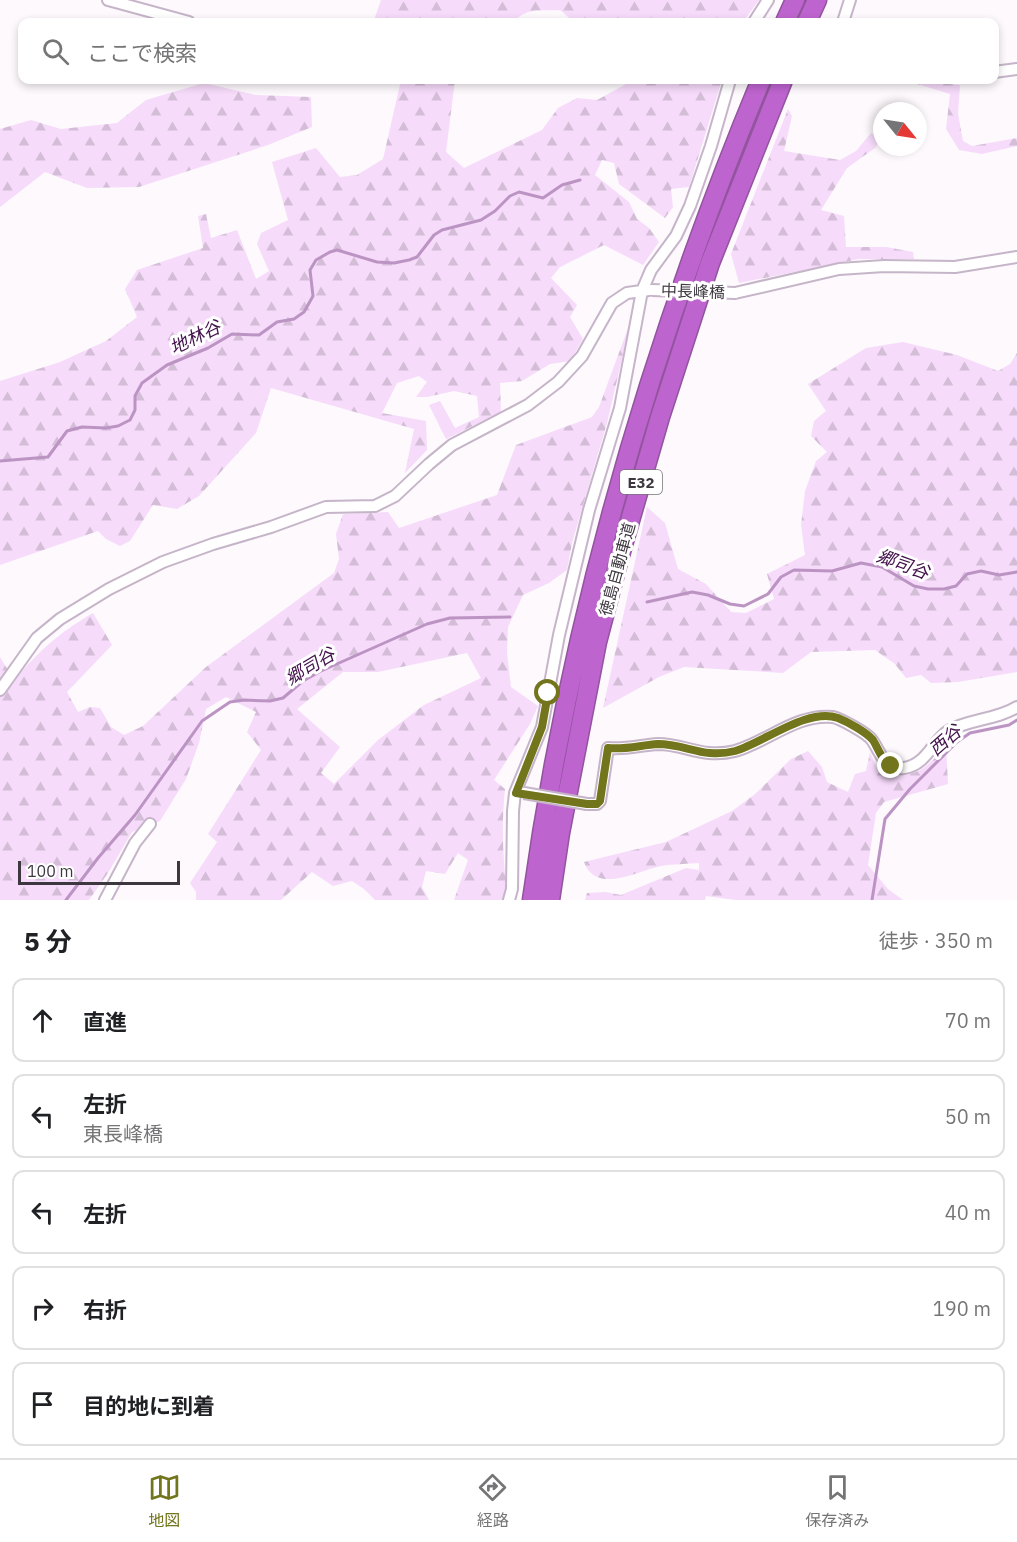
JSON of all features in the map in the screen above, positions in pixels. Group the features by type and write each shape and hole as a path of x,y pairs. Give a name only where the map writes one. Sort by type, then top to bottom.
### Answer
{"highway":[{"path":"787,18 795,0"},
{"path":"809,18 817,0"},
{"name":"徳島自動車道","path":"532,900 555,753 579,640 643,406 690,261 759,84"},
{"name":"徳島自動車道","path":"550,900 560,833 593,665 618,562 660,417 710,263 781,84"}],"street":[{"path":"108,0 139,4 178,18"},
{"path":"757,18 768,0"},
{"path":"844,18 850,0"},
{"path":"999,71 1017,69"},
{"path":"509,900 512,889 513,811 542,727 559,635 586,521 620,408 651,270 676,236 690,206 711,146 729,84"},
{"name":"中長峰橋","path":"647,290 735,293 839,269 884,266 955,267 1017,257"},
{"path":"0,690 37,638 52,625 109,589 145,571 213,544 272,527 326,507 375,506 395,496 452,445 528,405 558,382 582,356 612,303 627,293 647,290"},
{"path":"520,793 597,804 600,801 608,748 619,749 660,744 700,753 719,754 737,750 782,729 815,717 837,718 867,735 883,761 891,766 902,768 920,761 945,733 954,728 1006,714 1017,707"},
{"path":"105,900 135,843 150,824"}],"green space":[{"path":"381,0 759,0 746,18 569,18 560,10 529,12 517,18 375,18"},
{"path":"201,84 256,95 311,97 312,127 268,145 139,187 87,188 45,172 0,207 0,129 31,120 61,129 117,123 146,100"},
{"path":"400,84 454,84 446,152 464,168 542,130 558,108 577,98 597,100 626,84 721,84 689,187 671,189 673,207 665,218 619,184 614,163 602,160 595,175 629,202 637,219 649,228 659,242 643,265 604,245 560,267 551,278 577,305 570,317 583,339 570,361 550,364 522,381 500,383 501,412 446,439 429,405 440,401 455,428 479,417 477,396 454,391 416,397 427,382 419,376 397,383 382,413 426,421 427,450 405,473 414,429 271,388 256,433 199,496 177,509 153,505 130,541 120,546 106,539 98,531 0,565 0,381 60,362 106,341 137,317 125,289 137,270 203,248 198,216 206,214 211,238 237,230 256,279 269,271 257,244 261,233 288,220 272,162 316,148 340,177 357,175 383,159"},
{"path":"917,84 960,85 958,114 963,141 972,146 1017,138 1017,146 982,154 959,150 946,129 950,94"},
{"path":"788,109 792,116 784,151 840,160 856,151 871,133 873,134 873,149 847,168 821,210 844,216 846,247 886,247 913,252 914,259 859,259 739,283 731,254"},
{"path":"631,320 607,423 572,543 567,570 549,583 523,595 508,627 507,653 511,687 538,706 530,724 494,780 505,789 503,845 508,900 454,900 468,860 458,853 445,874 426,871 422,887 429,900 375,900 352,881 333,886 312,872 281,900 196,900 196,892 190,883 217,842 208,834 261,750 247,732 256,712 226,697 206,709 199,743 186,779 160,821 132,832 89,900 0,900 0,657 14,680 50,643 93,613 112,645 67,692 78,712 90,707 100,708 111,727 124,735 143,726 206,667 334,573 339,559 336,534 343,514 388,512 399,528 497,495 516,445 592,417 599,407","holes":["467,653 481,678 424,705 378,740 334,784 321,773 340,747 297,709 343,672 378,672"]},
{"path":"903,342 957,355 998,371 1010,364 1017,353 1017,672 958,682 931,683 921,675 906,678 895,664 875,650 811,652 783,673 684,667 659,677 603,708 647,507 665,523 678,569 706,584 731,612 746,613 774,599 767,574 805,555 801,525 805,491 816,461 827,452 811,436 814,421 826,411 808,384 866,348"},
{"path":"946,747 948,784 884,802 876,813 868,865 888,889 903,900 736,900 706,896 705,900 585,900 587,893 605,892 621,895 686,868 699,870 699,863 670,865 629,876 607,879 590,872 584,862 666,842 732,811 754,795 791,759 808,751 822,767 827,782 848,792 855,774 866,771 870,752 879,773 902,775 917,772"}],"waterway":[{"name":"地林谷","path":"0,461 48,457 67,431 82,427 118,426 130,420 135,410 135,396 142,383 167,365 208,348 232,334 259,335 277,322 294,319 304,312 313,296 310,270 316,260 330,252 337,250 377,262 394,263 409,260 417,257 434,235 442,230 481,220 495,211 510,196 519,192 543,198 562,185 580,180"},
{"name":"郷司谷","path":"647,602 692,592 744,606 768,594 781,577 794,570 832,571 861,563 882,567 914,586 928,589 956,586 967,574 981,571 999,575 1017,572"},
{"name":"郷司谷","path":"66,900 135,815 202,721 230,702 270,701 283,698 303,681 321,671 427,624 450,618 510,617"},
{"name":"西谷","path":"872,900 885,819 910,789 957,742 970,733 1009,725 1017,720"}],"route":[{"path":"548,693 542,727 516,793 597,804 600,801 608,748 619,749 660,744 700,753 719,754 737,750 782,729 815,717 837,718 867,735 883,761 891,766"}]}
